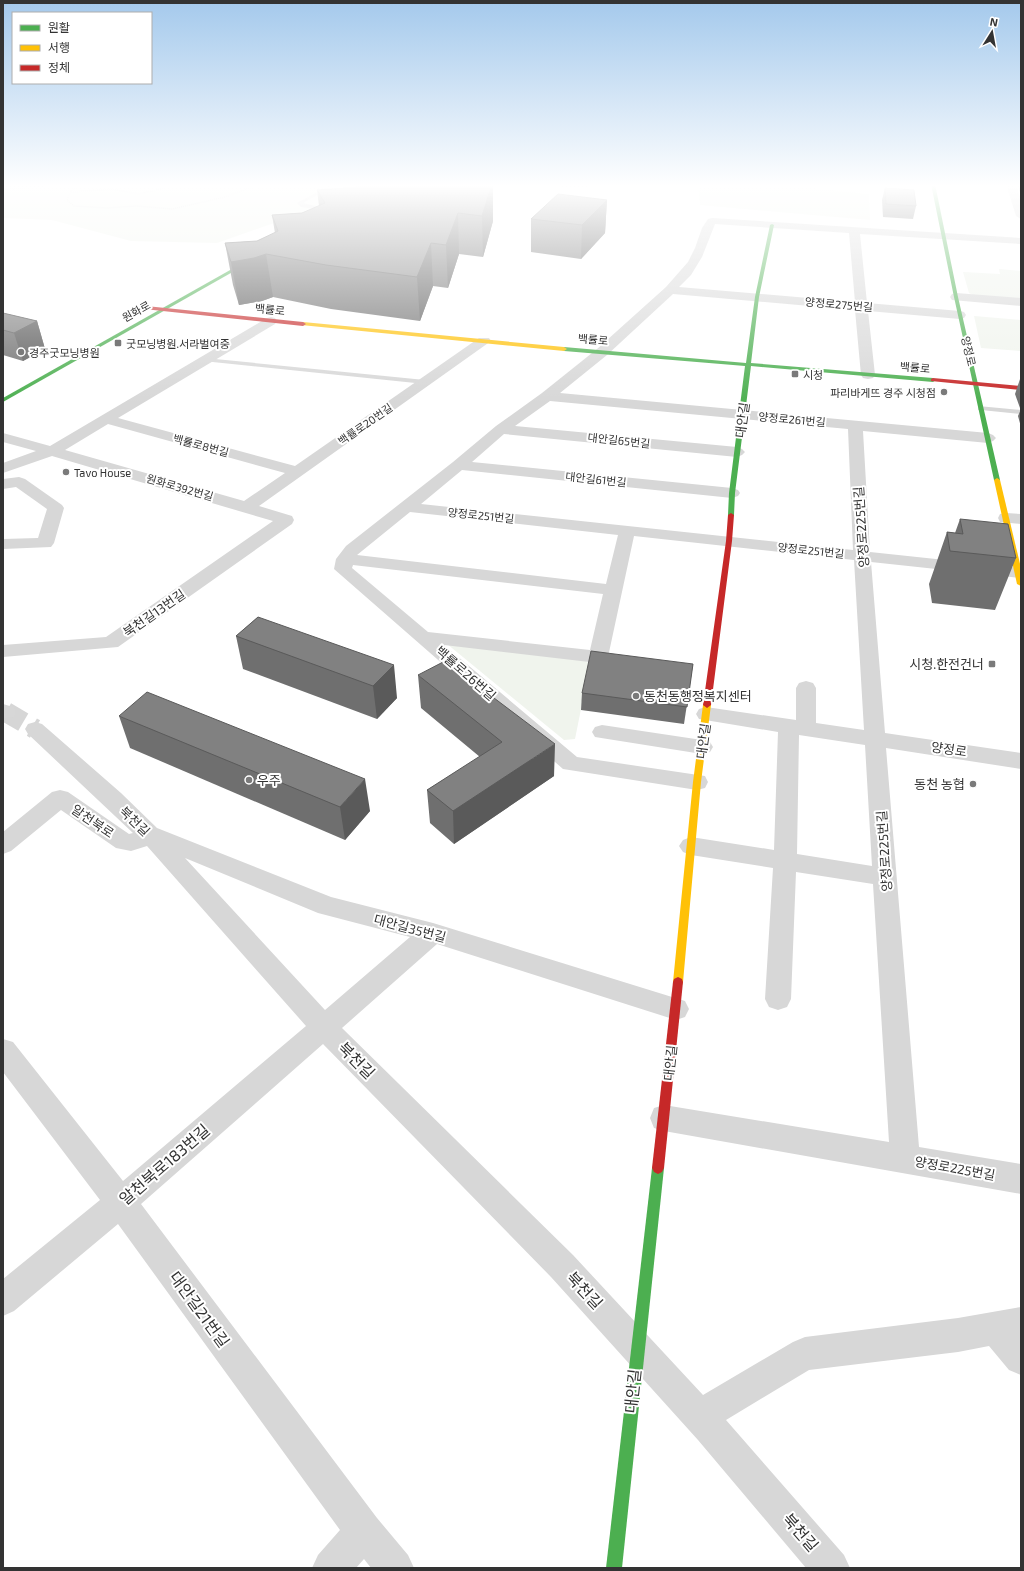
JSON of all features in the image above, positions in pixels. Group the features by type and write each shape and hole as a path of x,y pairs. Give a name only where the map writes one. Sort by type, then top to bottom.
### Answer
{"street":[{"path":"181,289 240,257"},
{"name":"원화로","path":"3,400 257,257"},
{"path":"612,590 346,559 352,550 459,465 501,429 547,396 602,352 679,281 696,257"},
{"name":"대안길","path":"614,1568 637,1346 676,1009 697,782 729,542 732,493 750,365 757,297 765,257"},
{"path":"857,257 868,375"},
{"name":"양정로","path":"947,257 988,438 1014,518 1020,576"},
{"name":"양정로275번길","path":"670,290 960,314"},
{"path":"956,298 1021,302"},
{"name":"원화로","path":"143,310 160,300"},
{"name":"백률로","path":"143,310 162,310 271,322 1021,388"},
{"path":"4,469 52,451 271,322"},
{"name":"백률로20번길","path":"246,507 484,341"},
{"name":"양정로261번길","path":"547,396 988,438"},
{"name":"백률로8번길","path":"104,419 297,471"},
{"name":"양정로225번길","path":"855,425 862,556 905,1159 1021,1179"},
{"name":"대안길65번길","path":"501,429 737,452"},
{"name":"원화로392번길","path":"3,437 246,507 286,520"},
{"name":"대안길61번길","path":"459,465 732,493"},
{"path":"3,484 19,482 56,508 45,543 3,544"},
{"name":"양정로251번길","path":"407,507 862,556 1020,576"},
{"name":"북천길13번길","path":"3,651 111,643 286,520"},
{"path":"424,637 598,656 627,530"},
{"name":"백률로26번길","path":"346,559 343,569 571,764 697,782"},
{"path":"778,999 785,861 797,727 806,688"},
{"name":"양정로","path":"706,714 876,738 1021,761"},
{"name":"북천길","path":"34,730 113,799 149,834 324,1027 562,1266 637,1346 831,1568"},
{"path":"602,732 702,747"},
{"name":"알천북로","path":"3,845 60,798 124,842 140,840 149,834"},
{"name":"대안길35번길","path":"149,834 327,906 433,933 676,1009"},
{"path":"691,846 886,877"},
{"path":"324,1027 433,933"},
{"name":"알천북로183번길","path":"3,1300 324,1027"},
{"name":"대안길21번길","path":"3,1051 120,1202 364,1532 395,1568"},
{"path":"664,1118 905,1159"},
{"path":"699,1416 805,1354 958,1335 1008,1325 1021,1358"},
{"path":"331,1568 364,1532"}],"lane":[{"path":"205,360 425,382"},
{"path":"981,408 1021,412"}],"shaded area":[{"path":"999,269 1021,271 1021,299 973,295 969,293 963,272 1000,274"},
{"path":"974,316 1021,320 1021,351 981,348"},
{"path":"441,639 583,659 590,664 575,739 564,740"}],"building":[{"path":"230,257 256,257 254,258 231,262"},
{"path":"284,257 425,257 417,277 326,265"},
{"path":"3,313 37,321 14,333 3,330"},
{"path":"960,519 1008,524 1016,558 950,551 947,532 963,534"},
{"path":"258,617 394,665 373,686 236,636"},
{"path":"591,651 693,664 687,707 582,693"},
{"path":"445,661 555,744 453,811 427,790 502,742 418,675"},
{"path":"147,692 365,779 340,807 119,716"}],"tunnel":[{"path":"6,712 35,729"}],"traffic: fast":[{"path":"3,400 256,257"},
{"path":"731,515 732,493 757,297 765,257"},
{"path":"948,257 997,480"},
{"path":"564,349 933,380"},
{"path":"614,1568 658,1168"}],"traffic: slow":[{"path":"303,324 564,349"},
{"path":"997,480 1021,584"},
{"path":"678,982 697,782 707,705"}],"traffic: jam":[{"path":"146,308 303,324"},
{"path":"933,380 1021,388"},
{"path":"707,705 729,541 731,515"},
{"path":"658,1168 678,982"}],"place":[{"name":"굿모닝병원.서라벌여중","path":"118,343"},
{"name":"경주굿모닝병원","path":"21,352"},
{"name":"시청","path":"795,374"},
{"name":"파리바게뜨 경주 시청점","path":"944,392"},
{"name":"Tavo House","path":"66,472"},
{"name":"시청.한전건너","path":"992,664"},
{"name":"동천동행정복지센터","path":"636,696"},
{"name":"우주","path":"249,780"},
{"name":"동천 농협","path":"973,784"}]}
